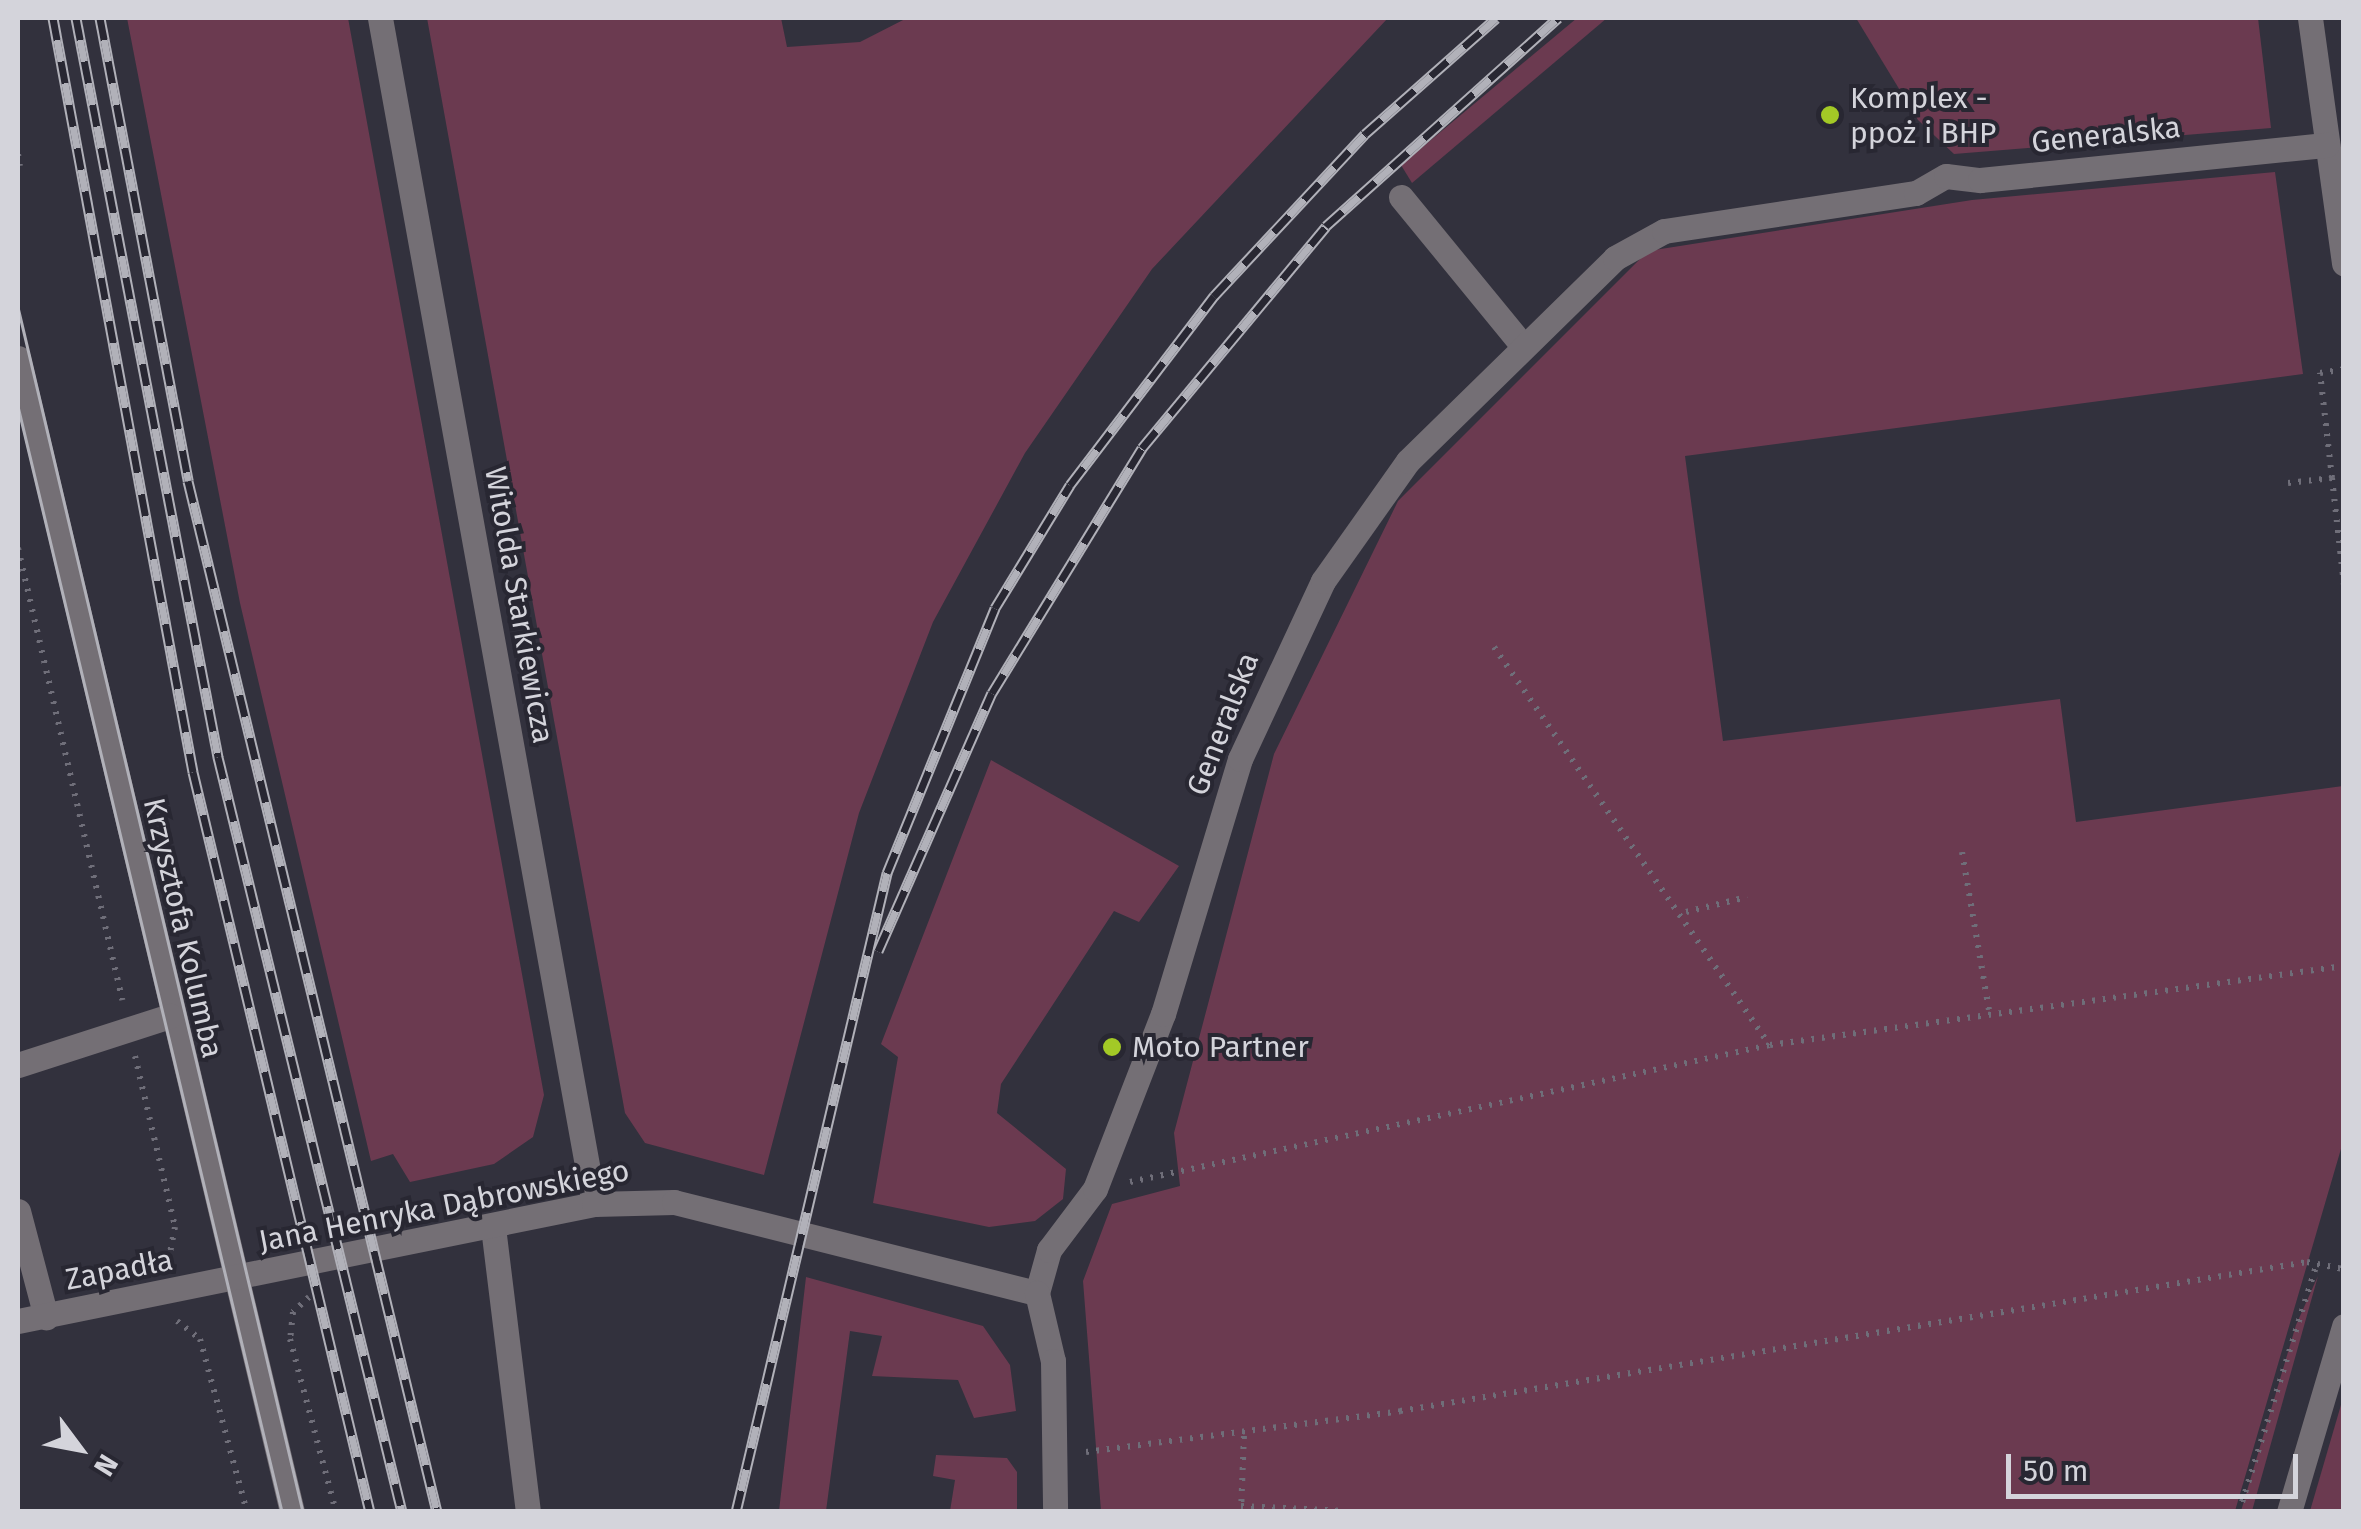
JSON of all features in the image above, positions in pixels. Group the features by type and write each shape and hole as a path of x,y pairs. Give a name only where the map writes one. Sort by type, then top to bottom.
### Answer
{"street":[{"name":"Witolda Starkiewicza","path":"380,18 594,1204"},
{"path":"2310,18 2344,264"},
{"name":"Generalska","path":"1037,1293 1050,1250 1095,1188 1163,1014 1240,758 1290,644 1371,508 1523,346 1625,249 1664,232 1916,194 1946,176 1980,180 2327,145"},
{"path":"1400,197 1523,346"},
{"name":"Krzysztofa Kolumba","path":"19,372 232,1279 292,1512"},
{"path":"18,1064 128,1025 170,1016"},
{"name":"Jana Henryka Dąbrowskiego","path":"232,1279 594,1204 674,1202 1037,1293"},
{"path":"18,1211 46,1317"},
{"path":"493,1227 528,1512"},
{"name":"Zapadła","path":"18,1321 232,1279"},
{"path":"1037,1293 1053,1361 1055,1512"},
{"path":"2290,1512 2344,1326"}],"path":[{"path":"18,154 20,166"},
{"path":"2344,369 2320,374 2344,585"},
{"path":"2288,483 2332,478"},
{"path":"18,548 176,1232 157,1270"},
{"path":"1494,647 1686,912 1770,1046"},
{"path":"1962,852 1989,1010"},
{"path":"1686,912 1746,897"},
{"path":"1177,1172 1770,1046 1989,1010 2344,966"},
{"path":"2239,1512 2316,1266"},
{"path":"1055,1454 1244,1433 2316,1266 2344,1269"},
{"path":"329,1292 298,1304 290,1332 336,1512"},
{"path":"165,1320 196,1334 210,1362 247,1512"},
{"path":"1244,1433 1241,1509 1346,1511"}],"shaded area":[{"path":"127,18 348,18 544,1095 533,1137 494,1164 410,1182 393,1154 371,1161 240,603"},
{"path":"427,18 781,18 787,47 860,42 907,18 1388,18 1152,269 1025,453 933,622 859,813 764,1175 645,1143 625,1113"},
{"path":"1577,18 1607,18 1412,183 1401,165"},
{"path":"1856,18 2258,18 2271,128 1954,154 1918,120"},
{"path":"2275,172 2303,374 1685,456 1723,741 2060,699 2076,822 2343,786 2343,1142 2235,1511 1101,1511 1083,1281 1112,1204 1180,1186 1174,1133 1274,754 1398,501 1648,251 1972,200"},
{"path":"991,760 1179,866 1139,922 1114,911 1001,1084 997,1113 1066,1169 1063,1199 1035,1221 989,1227 873,1203 898,1057 881,1044"},
{"path":"2318,1276 2252,1511 2241,1511 2296,1325"},
{"path":"806,1277 983,1326 1010,1365 1016,1411 974,1418 958,1380 872,1376 882,1336 850,1331 826,1511 779,1511"},
{"path":"2343,1398 2343,1511 2310,1511"},
{"path":"936,1455 1007,1458 1017,1472 1017,1511 950,1511 955,1480 933,1476"}],"tram line":[{"path":"18,307 303,1512"},
{"path":"18,406 282,1512"}],"railway":[{"path":"53,18 193,772 370,1512"},
{"path":"76,18 218,757 402,1512"},
{"path":"100,18 188,481 437,1512"},
{"path":"736,1512 887,873 995,608 1070,485 1214,296 1365,134 1496,18"},
{"path":"878,951 992,693 1142,448 1326,226 1558,18"}],"place":[{"name":"Komplex - ppoż i BHP","path":"1830,115"},
{"name":"Moto Partner","path":"1112,1047"}]}
